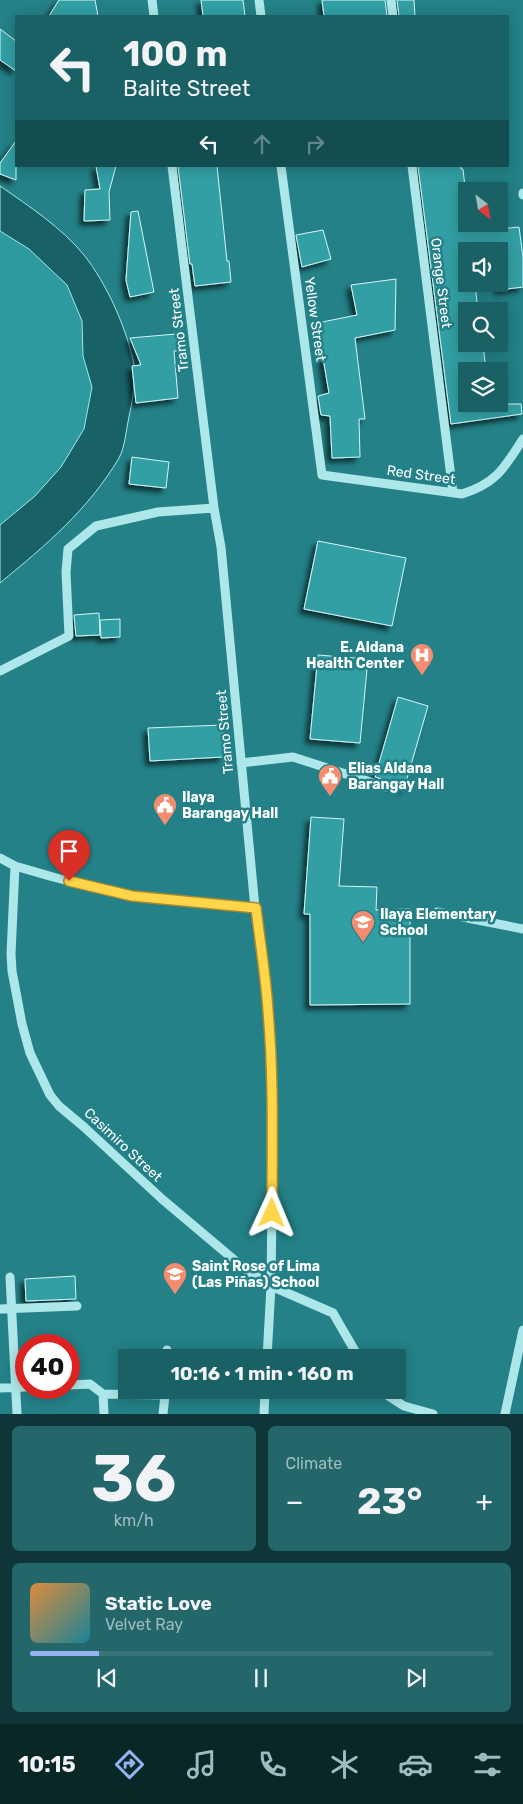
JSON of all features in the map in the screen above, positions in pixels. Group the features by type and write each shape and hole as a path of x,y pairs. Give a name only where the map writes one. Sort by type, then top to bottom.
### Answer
{"street":[{"path":"152,0 154,15"},
{"path":"258,0 261,15"},
{"path":"391,0 393,15"},
{"name":"Tramo Street","path":"172,167 214,508 221,547 241,762 268,1010 272,1123 271,1286 268,1349"},
{"name":"Yellow Street","path":"281,167 322,475"},
{"name":"Orange Street","path":"412,167 453,493"},
{"name":"Red Street","path":"322,475 462,494 479,489 496,477 523,440"},
{"path":"0,670 69,636 66,572 68,549 96,526 158,512 214,508"},
{"path":"241,762 293,757 386,787"},
{"path":"0,858 15,866 53,877 132,896 256,908"},
{"name":"Casimiro Street","path":"15,866 12,971 22,1024 30,1053 50,1095 59,1106 162,1199 245,1269 271,1286 334,1313 354,1349"},
{"path":"437,912 523,929"},
{"path":"10,1277 15,1368"},
{"path":"0,1309 77,1306"},
{"path":"505,1414 523,1330"},
{"path":"80,1384 90,1384 103,1394 118,1394"},
{"path":"0,1388 15,1387"},
{"path":"103,1394 104,1414"},
{"path":"16,1399 17,1414"},
{"path":"163,1414 164,1399"},
{"path":"264,1414 265,1399"},
{"path":"393,1399 404,1406 433,1414"}],"shaded area":[{"path":"0,186 66,236 84,255 101,279 115,307 131,351 134,377 123,449 107,477 65,526 0,583 0,525 35,496 61,467 84,429 92,387 83,356 82,321 67,285 29,249 0,231"},
{"path":"0,231 29,249 67,285 82,321 83,356 92,387 84,429 61,467 35,496 0,525"}],"building":[{"path":"59,0 95,0 98,15 50,15"},
{"path":"201,0 243,0 245,15 203,15"},
{"path":"322,0 385,0 387,15 324,15"},
{"path":"397,0 414,0 415,15 399,15"},
{"path":"0,29 15,40 15,70 0,60"},
{"path":"15,142 16,180 0,174 0,163"},
{"path":"96,167 116,167 109,192 110,220 84,221 85,190 100,189"},
{"path":"178,167 217,167 231,282 195,286 192,264 190,264"},
{"path":"418,167 461,167 463,169 464,182 458,182 458,232 508,232 508,228 519,227 523,257 523,287 508,289 508,242 458,242 458,292 476,292 477,302 458,302 458,352 484,352 485,362 458,362 458,412 508,412 508,404 521,404 522,414 451,424"},
{"path":"138,211 154,292 130,297 126,280 131,212"},
{"path":"323,230 331,259 302,267 296,235"},
{"path":"396,279 395,330 355,338 365,419 359,419 360,457 332,458 330,416 321,415 318,396 329,393 317,323 357,315 351,285"},
{"path":"176,334 177,351 174,351 178,398 136,403 132,366 141,365 130,338"},
{"path":"132,457 169,462 166,488 129,484"},
{"path":"318,541 406,558 392,626 304,609"},
{"path":"99,613 100,635 76,636 74,615"},
{"path":"120,619 120,637 101,638 100,620"},
{"path":"318,655 368,659 360,743 310,739"},
{"path":"398,697 428,706 404,789 375,777"},
{"path":"222,725 223,757 150,761 148,728"},
{"name":"Ilaya Elementary School","path":"311,817 344,819 339,886 377,887 376,910 410,909 410,1004 310,1005 310,914 304,914"},
{"path":"75,1276 76,1299 26,1301 25,1279"}],"place":[{"name":"E. Aldana Health Center","path":"422,676"},
{"name":"Elias Aldana Barangay Hall","path":"330,797"},
{"name":"Ilaya Barangay Hall","path":"165,826"},
{"name":"Ilaya Elementary School","path":"363,943"},
{"name":"Saint Rose of Lima (Las Piñas) School","path":"175,1295"}],"route":[{"path":"69,881 132,896 256,908 270,1044 272,1213"}]}
